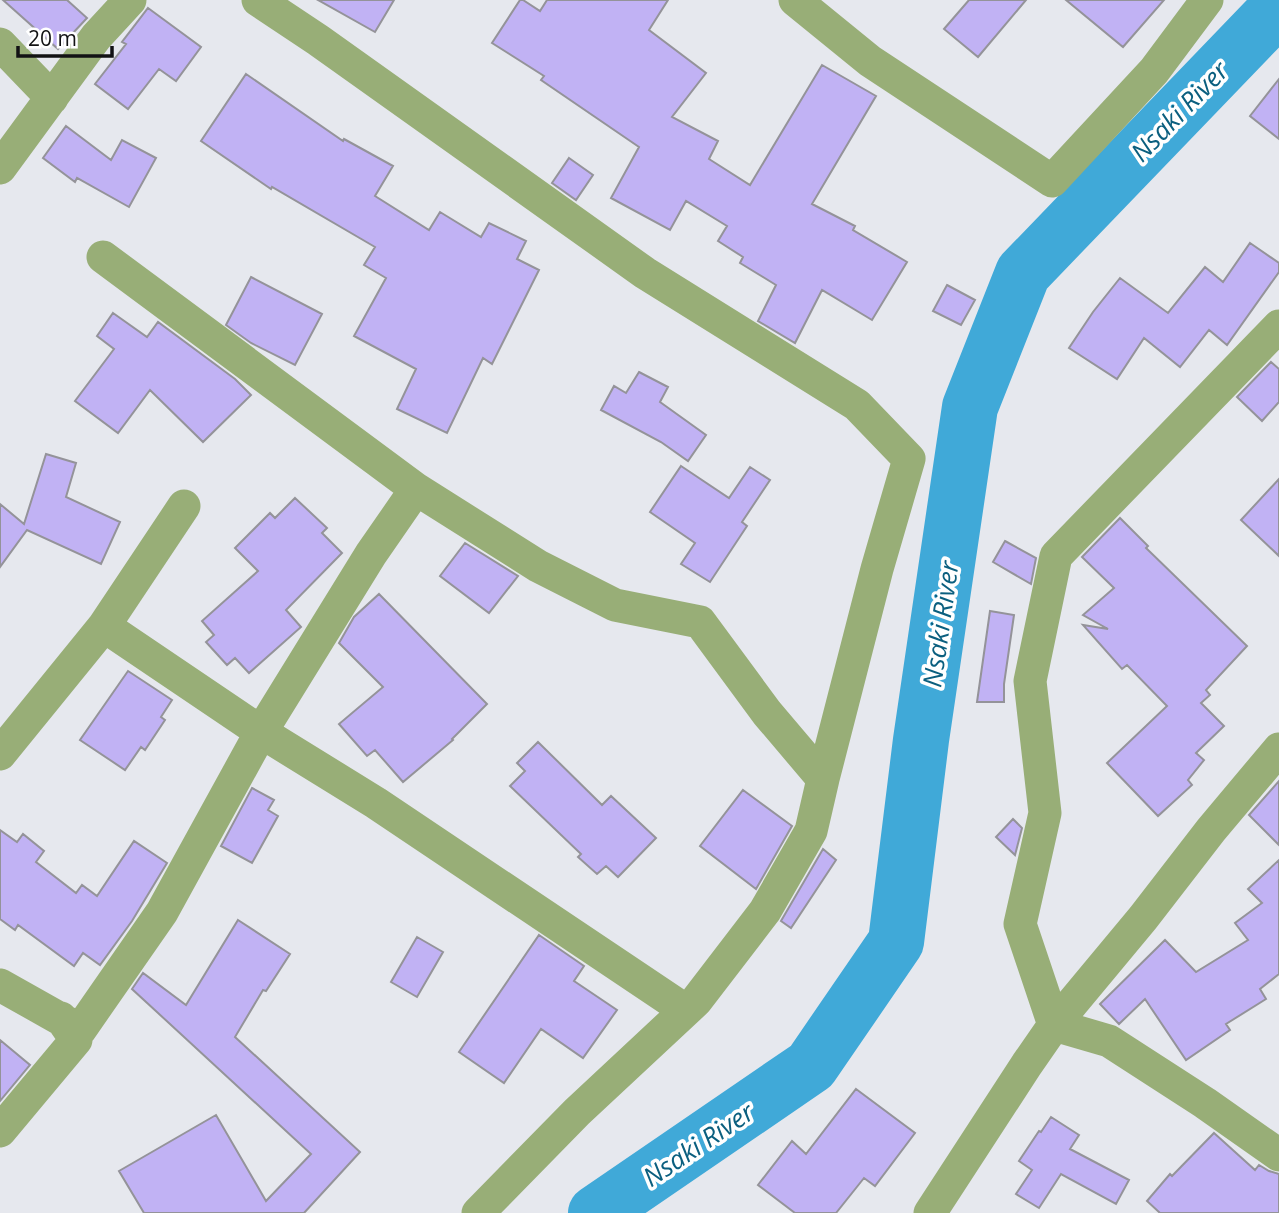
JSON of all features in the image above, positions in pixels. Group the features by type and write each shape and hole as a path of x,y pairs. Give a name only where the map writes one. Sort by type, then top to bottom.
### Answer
{"street":[{"path":"0,168 96,37 130,0"},
{"path":"258,0 645,274 857,405 909,459 877,569 811,831 765,911 696,1001 577,1112 478,1213"},
{"path":"795,0 870,61 1052,181 1154,71 1207,0"},
{"path":"0,44 52,98"},
{"path":"103,257 416,489 538,566 615,605 700,622 767,713 823,779"},
{"path":"1054,1025 1020,924 1045,813 1030,681 1056,556 1279,326"},
{"path":"0,985 80,1030 162,912 261,732 371,554 416,489"},
{"path":"0,754 104,626 184,506"},
{"path":"104,626 261,732 376,803 685,1010"},
{"path":"930,1213 1054,1025 1279,749"},
{"path":"0,1130 76,1040 61,1018"},
{"path":"1054,1025 1109,1041 1279,1155"}],"building":[{"path":"3,0 67,0 87,18 58,49"},
{"path":"318,0 394,0 375,32"},
{"path":"520,0 540,11 547,0 668,0 649,30 706,73 672,117 718,141 709,159 750,185 822,65 876,96 812,204 855,226 853,230 907,262 872,320 822,290 795,343 758,321 776,285 740,263 743,257 718,241 727,226 686,201 670,230 611,198 639,147 541,80 544,76 492,43"},
{"path":"969,0 1026,0 978,57 944,29"},
{"path":"1066,0 1164,0 1123,47"},
{"path":"148,8 201,47 176,81 159,69 128,109 95,84 126,44 122,42"},
{"path":"246,74 343,141 344,139 393,166 375,196 429,230 440,212 481,237 489,223 526,241 517,259 539,270 492,364 483,358 447,433 397,409 416,369 354,336 386,278 364,265 375,247 272,187 271,189 201,141"},
{"path":"1279,79 1279,139 1250,116"},
{"path":"66,126 111,160 122,140 156,158 129,207 77,178 75,182 43,158"},
{"path":"569,158 593,175 576,200 552,183"},
{"path":"1250,243 1279,263 1279,272 1227,345 1209,330 1180,367 1144,338 1117,379 1069,348 1120,278 1168,313 1205,267 1223,282"},
{"path":"251,277 322,314 295,365 251,343 226,325"},
{"path":"947,285 975,300 961,325 933,311"},
{"path":"113,313 147,337 158,322 235,379 251,395 203,442 150,390 118,433 75,401 114,349 97,336"},
{"path":"1271,362 1279,369 1279,402 1262,421 1237,397"},
{"path":"639,372 668,387 660,402 706,435 688,461 661,442 601,410 614,386 626,393"},
{"path":"46,454 76,463 66,497 120,522 101,564 27,530 0,567 0,504 24,524"},
{"path":"681,466 729,498 750,467 770,480 742,522 747,526 710,582 681,564 695,543 650,512"},
{"path":"1279,479 1279,556 1241,520"},
{"path":"295,498 327,528 322,533 342,553 286,610 301,627 249,673 235,658 227,665 206,642 214,635 202,621 258,571 235,548 270,513 275,518"},
{"path":"1120,518 1148,546 1146,548 1247,646 1206,690 1210,695 1201,703 1224,726 1196,753 1204,760 1188,780 1192,785 1158,816 1107,763 1167,706 1127,665 1122,669 1083,625 1108,629 1083,615 1114,588 1082,557"},
{"path":"1005,541 1036,558 1031,584 993,562"},
{"path":"465,543 518,576 489,613 440,576"},
{"path":"379,594 487,704 453,740 403,782 375,750 367,756 339,724 383,687 339,643 354,617"},
{"path":"990,611 1014,615 1004,702 977,702"},
{"path":"128,671 172,700 161,717 165,720 145,750 141,747 125,770 80,740"},
{"path":"538,742 602,805 611,796 656,838 618,877 606,866 597,874 578,857 581,854 510,786 525,771 517,763"},
{"path":"1279,781 1279,845 1249,815"},
{"path":"252,788 274,800 268,810 278,816 252,863 221,846"},
{"path":"743,790 792,826 756,889 700,846"},
{"path":"1013,819 1022,828 1015,855 996,837"},
{"path":"0,830 17,842 23,834 44,851 36,862 76,893 82,885 97,896 134,841 167,863 132,921 100,965 83,953 74,966 18,925 15,930 0,919"},
{"path":"823,849 836,860 791,928 781,921"},
{"path":"1279,860 1279,974 1260,989 1266,999 1226,1024 1230,1030 1186,1060 1145,999 1119,1024 1100,1004 1165,940 1196,972 1248,940 1235,923 1262,903 1248,889"},
{"path":"238,920 290,954 266,991 263,990 235,1037 360,1152 304,1213 144,1213 119,1171 216,1115 266,1201 311,1154 132,989 143,973 186,1005"},
{"path":"539,935 584,966 574,981 617,1010 583,1058 541,1029 504,1083 459,1052"},
{"path":"417,937 443,952 417,997 391,982"},
{"path":"0,1040 30,1065 0,1101"},
{"path":"856,1089 915,1133 875,1186 864,1178 836,1213 795,1213 758,1185 792,1141 806,1154"},
{"path":"1051,1117 1079,1135 1070,1149 1129,1180 1116,1204 1061,1174 1039,1208 1016,1194 1032,1170 1019,1161"},
{"path":"1214,1133 1255,1170 1259,1165 1279,1174 1279,1213 1160,1213 1147,1201 1170,1174 1172,1176"}],"waterway":[{"name":"Nsaki River","path":"596,1213 811,1066 896,942 921,740 970,407 1023,273 1279,7"}]}
